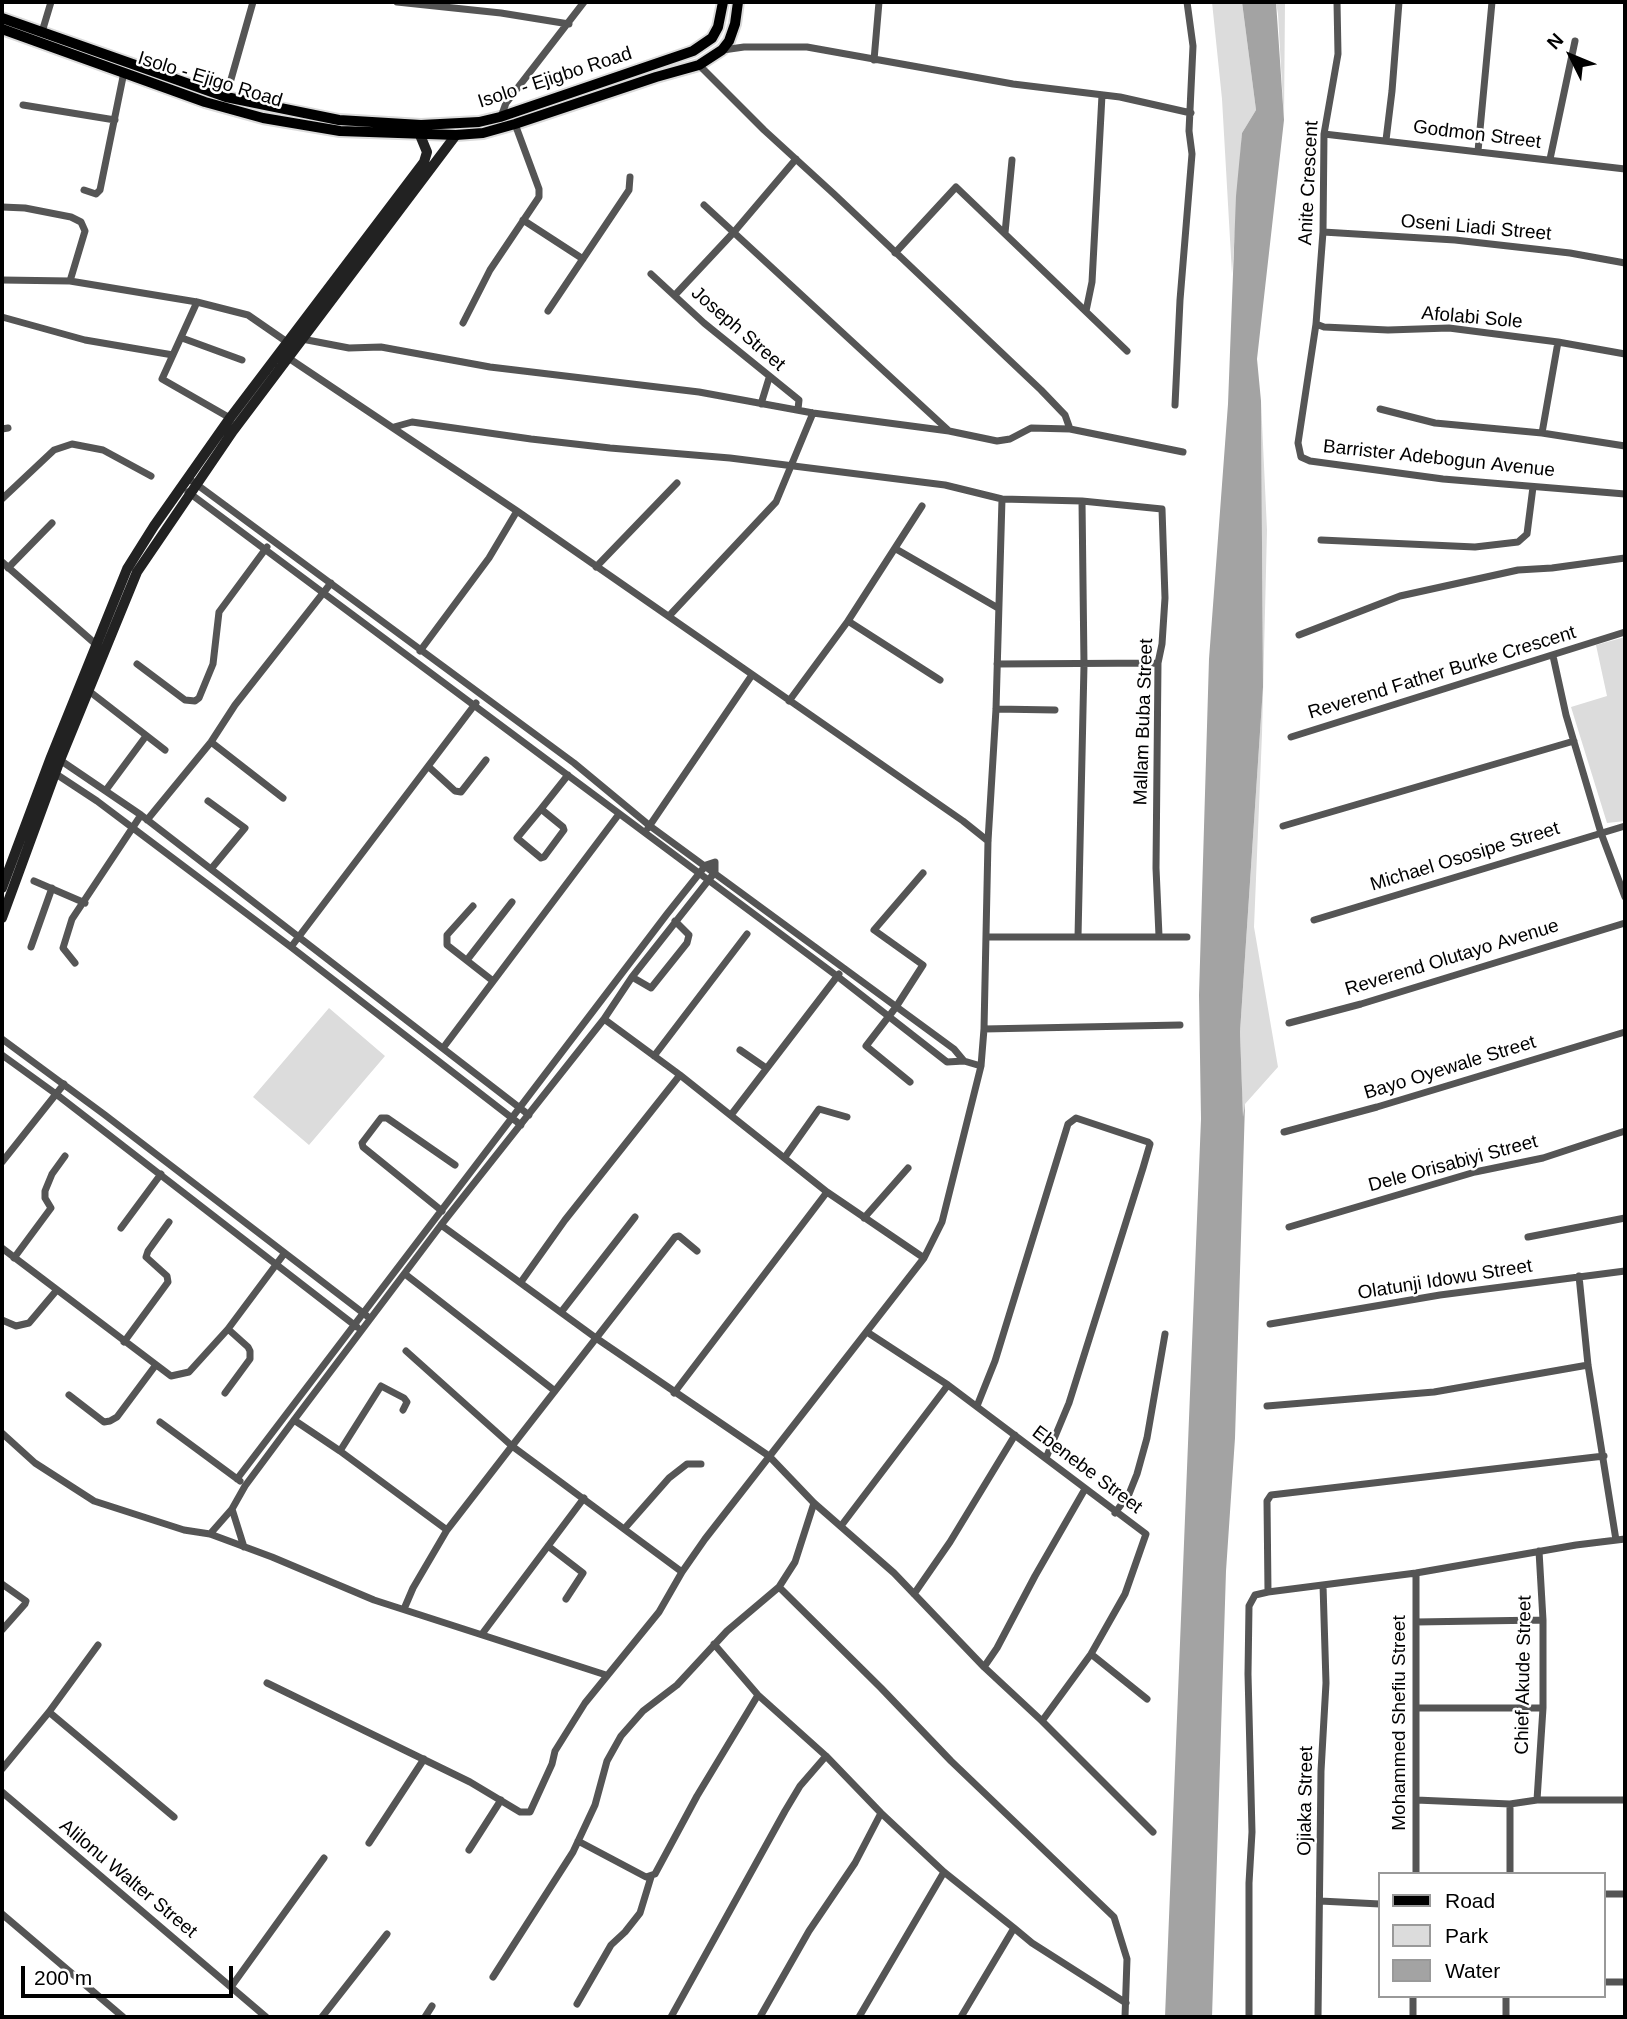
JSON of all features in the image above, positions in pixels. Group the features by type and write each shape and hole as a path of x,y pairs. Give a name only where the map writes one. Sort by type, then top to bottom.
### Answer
{"main road":[{"name":"Isolo - Ejigbo Road","path":"2,18 226,97 289,112 353,122 450,125 500,117 693,51 712,38 718,27 723,2"},
{"path":"722,50 733,32 738,2"},
{"name":"Isolo - Ejigo Road","path":"2,29 205,102 263,118 340,131 456,135"},
{"name":"Isolo - Ejigbo Road","path":"456,135 483,133 515,124 699,65 722,50"},
{"path":"189,486 230,418 424,162 427,152 420,135"},
{"path":"2,918 60,760 89,691 110,606 127,569 154,526 189,486 456,135"},
{"path":"2,888 51,757 101,649"}],"street":[{"path":"42,32 51,2"},
{"path":"226,97 253,2"},
{"path":"397,2 501,13 569,24"},
{"path":"500,117 506,103 584,2"},
{"path":"874,60 879,2"},
{"path":"1175,405 1192,153 1189,131 1193,46 1186,2"},
{"name":"Anite Crescent","path":"1316,324 1323,232 1324,134 1338,54 1337,2"},
{"path":"1386,140 1399,2"},
{"path":"1478,151 1492,2"},
{"path":"1550,159 1575,41"},
{"path":"722,50 744,47 807,47 874,60 1120,97 1191,113"},
{"path":"699,65 1058,406 1070,429"},
{"path":"84,190 96,194 100,190 124,72"},
{"path":"1086,311 1093,282 1102,95"},
{"path":"23,105 115,120"},
{"path":"463,323 490,270 540,197 515,124"},
{"name":"Godmon Street","path":"1324,134 1625,169"},
{"path":"675,295 734,232 796,159"},
{"path":"1005,233 1012,160"},
{"path":"548,311 629,190 630,177"},
{"path":"895,253 956,187 1126,351"},
{"path":"704,205 949,431"},
{"path":"2,207 25,208 81,222 85,230 70,281"},
{"path":"523,220 583,259"},
{"name":"Oseni Liadi Street","path":"1323,232 1455,240 1570,253 1625,263"},
{"name":"Joseph Street","path":"651,274 704,323 799,400 798,408"},
{"path":"2,280 70,281 197,302 248,315 287,342"},
{"path":"197,302 162,379 230,418"},
{"path":"2,317 85,340 173,355"},
{"name":"Afolabi Sole","path":"1316,324 1324,327 1388,330 1449,328 1559,342 1625,354"},
{"name":"Barrister Adebogun Avenue","path":"1316,324 1297,443 1301,457 1310,461 1443,479 1625,494"},
{"path":"182,338 242,360"},
{"path":"302,339 349,348 381,347 490,368 699,392 798,408 813,413 949,431 998,441 1010,439 1031,428 1070,429 1183,452"},
{"path":"1542,433 1559,342"},
{"path":"287,357 517,511 988,841"},
{"path":"761,404 769,378"},
{"path":"1380,409 1435,423 1542,433 1625,446"},
{"path":"669,616 776,502 813,413"},
{"path":"394,427 412,422 544,441 730,458 945,485 1002,499 1082,501 1084,665 1078,937"},
{"path":"2,499 54,450 72,444 103,450 151,476"},
{"path":"596,567 677,483"},
{"path":"189,486 272,540 574,763 650,826 954,1049 964,1062"},
{"path":"189,486 266,549 837,976 947,1062 981,1066"},
{"path":"1321,540 1475,547 1518,542 1527,534 1533,487"},
{"path":"267,1683 470,1782 524,1814 530,1812 552,1764 555,1751 585,1703 659,1612 682,1572 924,1258 942,1222 981,1066 1002,499"},
{"name":"Mallam Buba Street","path":"1082,501 1162,509 1165,598 1158,663 1156,868 1159,936"},
{"path":"789,701 848,621 922,506"},
{"path":"420,651 489,558 517,511"},
{"path":"52,523 5,565 101,649"},
{"path":"137,664 185,700 195,701 199,698 212,668 219,612 272,540"},
{"path":"896,549 998,608"},
{"path":"1299,635 1400,596 1518,570 1625,558"},
{"path":"75,962 63,947 72,919 132,828 211,742 235,705 331,583"},
{"path":"848,621 940,680"},
{"name":"Reverend Father Burke Crescent","path":"1291,737 1625,632"},
{"path":"1552,656 1601,832 1625,897"},
{"path":"997,664 1158,663"},
{"path":"645,833 752,675"},
{"path":"89,691 165,750"},
{"path":"291,947 480,696"},
{"path":"996,709 1055,710"},
{"path":"106,790 146,736"},
{"path":"1283,826 1574,741"},
{"path":"211,742 282,798"},
{"path":"60,760 144,818 529,1115"},
{"path":"429,767 455,791 461,792 486,760"},
{"path":"56,774 291,947 521,1125"},
{"path":"541,809 564,830 541,858 517,838 568,775"},
{"path":"208,801 245,828 211,869"},
{"path":"443,1048 619,814"},
{"name":"Michael Ososipe Street","path":"1314,920 1625,826"},
{"path":"210,1534 232,1509 245,1486 441,1210 706,865"},
{"path":"367,1316 405,1274 715,872"},
{"path":"910,1082 866,1046 923,965 874,930 923,873"},
{"path":"34,881 85,902"},
{"path":"31,947 52,888"},
{"path":"467,961 512,902"},
{"path":"472,906 447,935 447,945 493,981"},
{"path":"632,977 651,988 687,943 689,935 675,921"},
{"name":"Reverend Olutayo Avenue","path":"1289,1023 1625,923"},
{"path":"654,1056 747,934"},
{"path":"986,937 1187,937"},
{"path":"731,1115 843,967"},
{"path":"604,1019 680,1075 827,1192 924,1258"},
{"path":"984,1029 1180,1025"},
{"name":"Bayo Oyewale Street","path":"1284,1132 1399,1101 1625,1032"},
{"path":"2,1039 367,1316"},
{"path":"740,1050 766,1069"},
{"path":"2,1055 359,1328"},
{"path":"521,1282 565,1220 680,1075"},
{"path":"2,1162 64,1084"},
{"path":"785,1157 819,1109 847,1117"},
{"path":"448,1216 363,1147 362,1143 381,1118 387,1118 455,1165"},
{"path":"977,1406 995,1361 1068,1124 1076,1118 1148,1142 1150,1144 1139,1181 1069,1403 1045,1458"},
{"name":"Dele Orisabiyi Street","path":"1289,1227 1475,1172 1543,1158 1625,1131"},
{"path":"14,1258 51,1208 45,1198 45,1191 52,1174 65,1156"},
{"path":"864,1218 908,1168"},
{"path":"121,1228 161,1174"},
{"path":"674,1393 827,1192"},
{"path":"562,1311 635,1217"},
{"path":"1528,1237 1625,1218"},
{"path":"124,1342 168,1282 167,1276 146,1257 169,1222"},
{"path":"441,1225 674,1393 769,1456 814,1503 869,1549 984,1667 1153,1832"},
{"path":"404,1609 413,1588 447,1531 676,1237 680,1236 697,1251"},
{"path":"2,1248 171,1376 188,1372 228,1329 284,1254"},
{"name":"Olatunji Idowu Street","path":"1270,1324 1440,1295 1625,1270"},
{"path":"405,1274 555,1391"},
{"path":"1579,1276 1588,1364 1616,1540"},
{"path":"2,1320 16,1326 29,1323 56,1291"},
{"path":"237,1479 359,1328"},
{"path":"225,1393 250,1359 248,1347 228,1329"},
{"name":"Ebenebe Street","path":"867,1332 948,1385 1146,1534 1125,1594 1091,1654 1042,1721"},
{"path":"1115,1513 1129,1494 1137,1474 1147,1438 1165,1334"},
{"path":"405,1351 512,1446 682,1572"},
{"path":"1267,1406 1434,1391 1588,1364"},
{"path":"69,1395 104,1422 110,1421 117,1417 155,1366"},
{"path":"841,1526 948,1385"},
{"path":"340,1451 381,1386 404,1398 407,1402 403,1410"},
{"path":"294,1420 447,1531"},
{"path":"160,1422 245,1486"},
{"path":"2,1433 35,1462 94,1501 184,1530 210,1534 374,1600 606,1675"},
{"path":"914,1594 950,1542 1015,1435"},
{"path":"1268,1592 1267,1497 1604,1456"},
{"path":"625,1528 669,1478 687,1464 701,1464"},
{"path":"984,1667 1084,1489"},
{"path":"482,1634 584,1498"},
{"path":"494,1977 578,1841 595,1805 607,1761 621,1736 643,1711 677,1685 714,1644 779,1587 795,1562 814,1503"},
{"path":"232,1509 244,1546"},
{"path":"1249,2017 1248,1883 1252,1832 1248,1674 1250,1602 1255,1595 1416,1573 1625,1539"},
{"path":"548,1546 583,1573 566,1599"},
{"name":"Chief Akude Street","path":"1537,1800 1543,1708 1544,1620 1539,1551"},
{"name":"Mohammed Shefiu Street","path":"1416,1573 1416,1872"},
{"path":"2,1584 26,1601 2,1630"},
{"name":"Ojiaka Street","path":"1318,2017 1321,1771 1326,1683 1323,1585"},
{"path":"779,1587 951,1761 1114,1917 1127,1959 1125,2017"},
{"path":"1416,1622 1544,1620"},
{"path":"714,1644 758,1695 944,1872 1032,1942 1126,2003"},
{"path":"2,1769 98,1645"},
{"path":"1091,1654 1147,1699"},
{"path":"577,2004 611,1945 639,1913 651,1877 758,1695"},
{"path":"1417,1708 1543,1708"},
{"path":"48,1712 174,1817"},
{"path":"671,2017 800,1786 825,1756"},
{"path":"369,1843 424,1759"},
{"name":"Alilonu Walter Street","path":"2,1792 265,2017"},
{"path":"469,1850 501,1800"},
{"path":"1416,1800 1510,1804 1537,1800 1625,1800"},
{"path":"1510,1804 1510,1872"},
{"path":"760,2017 809,1931 855,1863 881,1813"},
{"path":"578,1841 646,1877 651,1877"},
{"path":"231,1987 324,1858"},
{"path":"859,2017 944,1872"},
{"path":"1606,1894 1625,1894"},
{"path":"1320,1901 1378,1904"},
{"path":"2,1914 123,2017"},
{"path":"961,2017 1014,1928"},
{"path":"322,2017 387,1934"},
{"path":"1606,1982 1625,1982"},
{"path":"1413,1998 1413,2017"},
{"path":"1506,1998 1506,2017"},
{"path":"425,2017 432,2006"}],"green space":[{"path":"1212,2 1242,2 1256,110 1242,133 1232,274 1222,99"},
{"path":"1276,2 1285,2 1284,120 1278,14"},
{"path":"1261,401 1267,530 1262,734 1254,927 1278,1067 1245,1104 1243,1123 1240,1032 1263,687"},
{"path":"1625,637 1625,821 1607,823 1571,707 1607,696 1596,645"},
{"path":"329,1008 385,1056 309,1145 253,1097"}],"water":[{"path":"1242,2 1276,2 1284,120 1257,359 1261,401 1263,687 1240,1032 1243,1117 1245,1104 1235,1438 1226,1571 1212,2017 1165,2017 1201,1119 1199,995 1209,659 1228,404 1236,196 1242,133 1256,110"}]}
